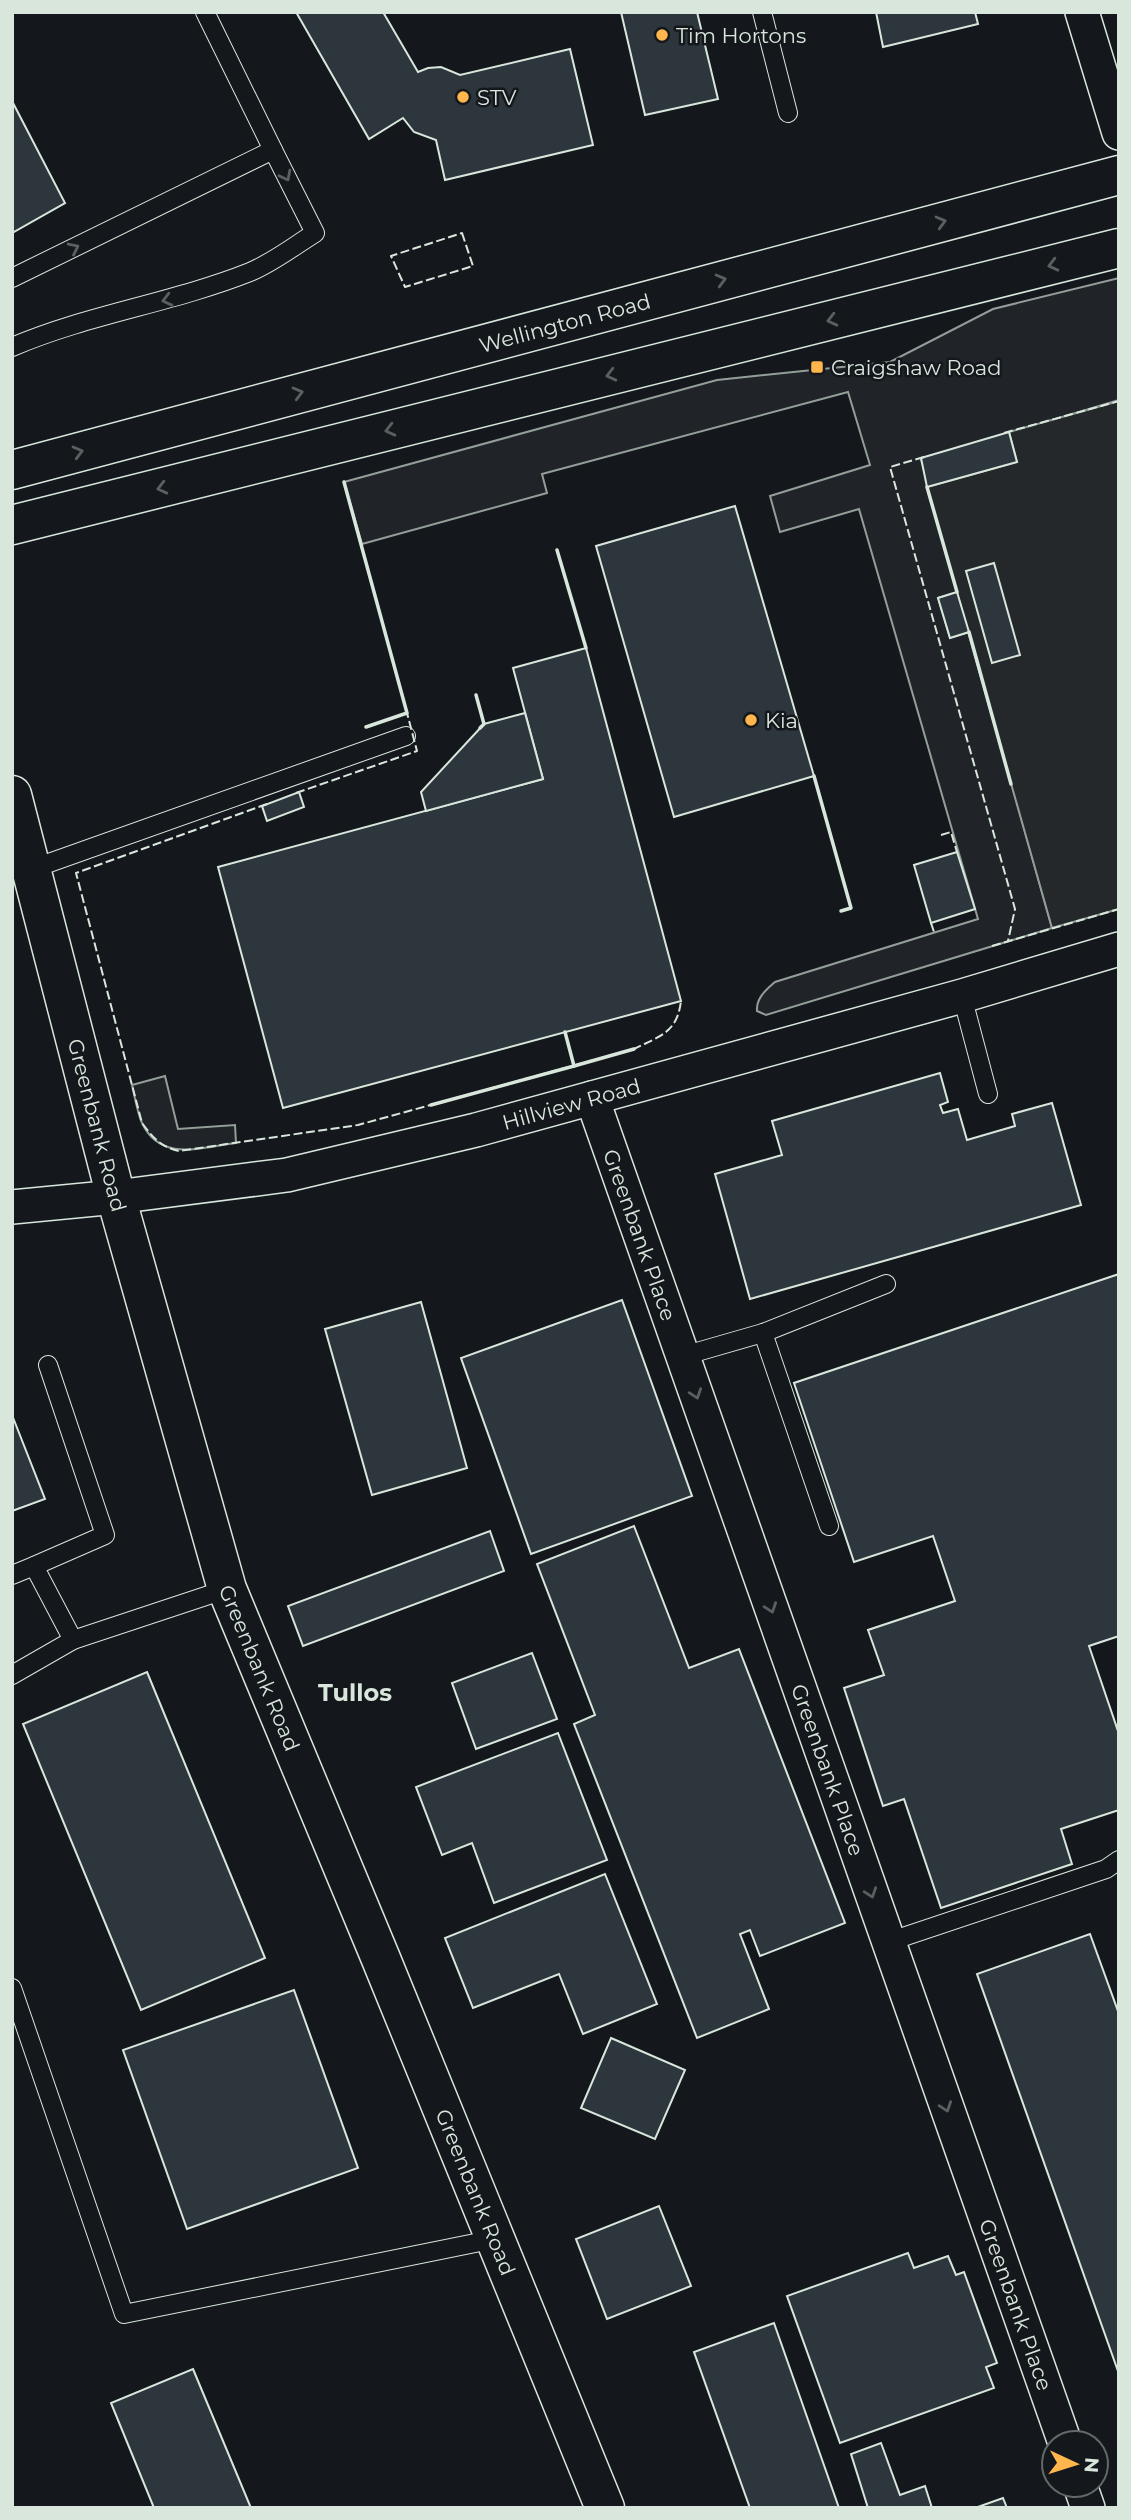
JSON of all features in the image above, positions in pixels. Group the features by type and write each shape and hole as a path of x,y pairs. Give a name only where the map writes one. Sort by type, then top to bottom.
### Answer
{"main road":[{"name":"Wellington Road","path":"12,470 1119,175"},
{"path":"12,525 1119,248"},
{"name":"Greenbank Road","path":"12,795 116,1198 227,1589 605,2508"}],"street":[{"path":"1082,12 1119,134"},
{"name":"Hillview Road","path":"12,1207 116,1198 287,1175 476,1130 962,996 1119,949"},
{"name":"Greenbank Place","path":"592,1098 1060,2429"}],"lane":[{"path":"12,347 42,334 183,296 253,271 315,233 205,12"},
{"path":"762,12 788,113"},
{"path":"12,278 273,150"},
{"path":"32,869 406,736"},
{"path":"962,996 988,1094"},
{"path":"683,1356 763,1333 886,1284"},
{"path":"763,1333 830,1526"},
{"path":"12,1575 105,1535 48,1365"},
{"path":"34,1566 73,1640"},
{"path":"12,1675 73,1640 227,1589"},
{"path":"888,1942 1106,1869 1119,1860"},
{"path":"12,1988 124,2314 495,2239"}],"shaded area":[{"path":"1119,278 1119,400 921,459 957,592 938,598 950,638 969,632 1052,928 766,1015 757,1011 760,998 775,982 978,919 859,509 780,532 770,496 870,465 848,392 542,474 547,493 362,544 344,482 717,380 890,362 993,309"},
{"path":"1119,401 1119,909 1052,928 927,487 1017,462 1009,432"},
{"path":"165,1076 178,1129 235,1125 236,1143 183,1149 160,1144 150,1136 140,1119 132,1085"}],"building":[{"name":"STV","path":"296,12 383,12 418,72 441,67 460,75 570,49 593,145 445,180 436,140 414,132 403,118 369,139"},
{"path":"621,12 697,12 718,99 645,115"},
{"path":"876,12 975,12 978,24 883,47"},
{"path":"12,101 65,203 12,233"},
{"path":"1009,432 1017,462 927,487 921,458"},
{"path":"735,506 814,776 674,817 596,546"},
{"path":"994,563 1020,655 992,663 966,571"},
{"path":"957,592 969,632 950,638 938,598"},
{"path":"586,648 681,1001 283,1108 218,867 543,779 513,668"},
{"path":"525,713 543,779 426,811 421,792 484,724"},
{"path":"299,792 304,807 267,821 262,806"},
{"path":"957,852 975,909 931,923 914,865"},
{"path":"940,1073 948,1102 940,1105 943,1113 958,1109 967,1140 1015,1126 1012,1114 1052,1103 1081,1205 750,1299 715,1174 782,1155 772,1121"},
{"path":"1119,1274 1119,1636 1089,1646 1119,1734 1119,1810 1061,1829 1072,1864 941,1908 904,1799 883,1806 844,1688 884,1675 868,1630 955,1601 933,1536 854,1562 794,1383"},
{"path":"622,1300 692,1496 531,1554 461,1358"},
{"path":"421,1302 467,1468 372,1495 325,1329"},
{"path":"12,1415 45,1499 12,1511"},
{"path":"634,1526 689,1668 739,1649 845,1923 760,1956 750,1930 740,1934 769,2009 697,2038 574,1724 595,1715 537,1564"},
{"path":"490,1531 504,1571 303,1646 288,1606"},
{"path":"532,1653 557,1719 476,1749 452,1683"},
{"path":"147,1672 265,1958 141,2010 23,1724"},
{"path":"558,1733 607,1860 494,1903 472,1843 442,1855 416,1787"},
{"path":"605,1874 657,2004 583,2034 559,1974 473,2008 445,1938"},
{"path":"1090,1934 1119,2014 1119,2374 977,1974"},
{"path":"294,1990 358,2168 187,2229 123,2050"},
{"path":"611,2038 685,2070 655,2139 581,2108"},
{"path":"659,2206 691,2286 607,2319 576,2239"},
{"path":"908,2253 914,2268 948,2256 956,2275 964,2272 997,2363 986,2367 994,2388 840,2443 787,2296"},
{"path":"774,2323 839,2508 750,2508 694,2352"},
{"path":"193,2369 251,2508 154,2508 111,2403"},
{"path":"881,2443 900,2495 925,2486 932,2508 868,2508 851,2454"},
{"path":"1003,2498 1007,2508 975,2508"}],"fence":[{"path":"462,233 473,266 405,287 391,256 462,233"},
{"path":"1004,433 1119,401"},
{"path":"924,457 890,467 1015,909 1008,941"},
{"path":"296,793 417,751 407,713"},
{"path":"267,804 76,873 142,1123 167,1147 179,1151 358,1125 634,1049 659,1037 671,1027 676,1020 681,1001"},
{"path":"941,835 951,832 957,852"},
{"path":"992,946 1119,909"},
{"path":"931,923 934,932"}],"wall":[{"path":"344,482 407,713 366,727"},
{"path":"927,487 957,592"},
{"path":"557,550 586,648"},
{"path":"969,632 1011,784"},
{"path":"476,695 484,724 480,728"},
{"path":"814,776 851,908 841,911"},
{"path":"431,1105 574,1066 565,1032"},
{"path":"574,1066 634,1049"}],"place":[{"name":"Tim Hortons","path":"662,35"},
{"name":"STV","path":"463,97"},
{"name":"Craigshaw Road","path":"817,367"},
{"name":"Kia","path":"751,720"}],"district":[{"name":"Tullos","path":"355,1692"}]}
